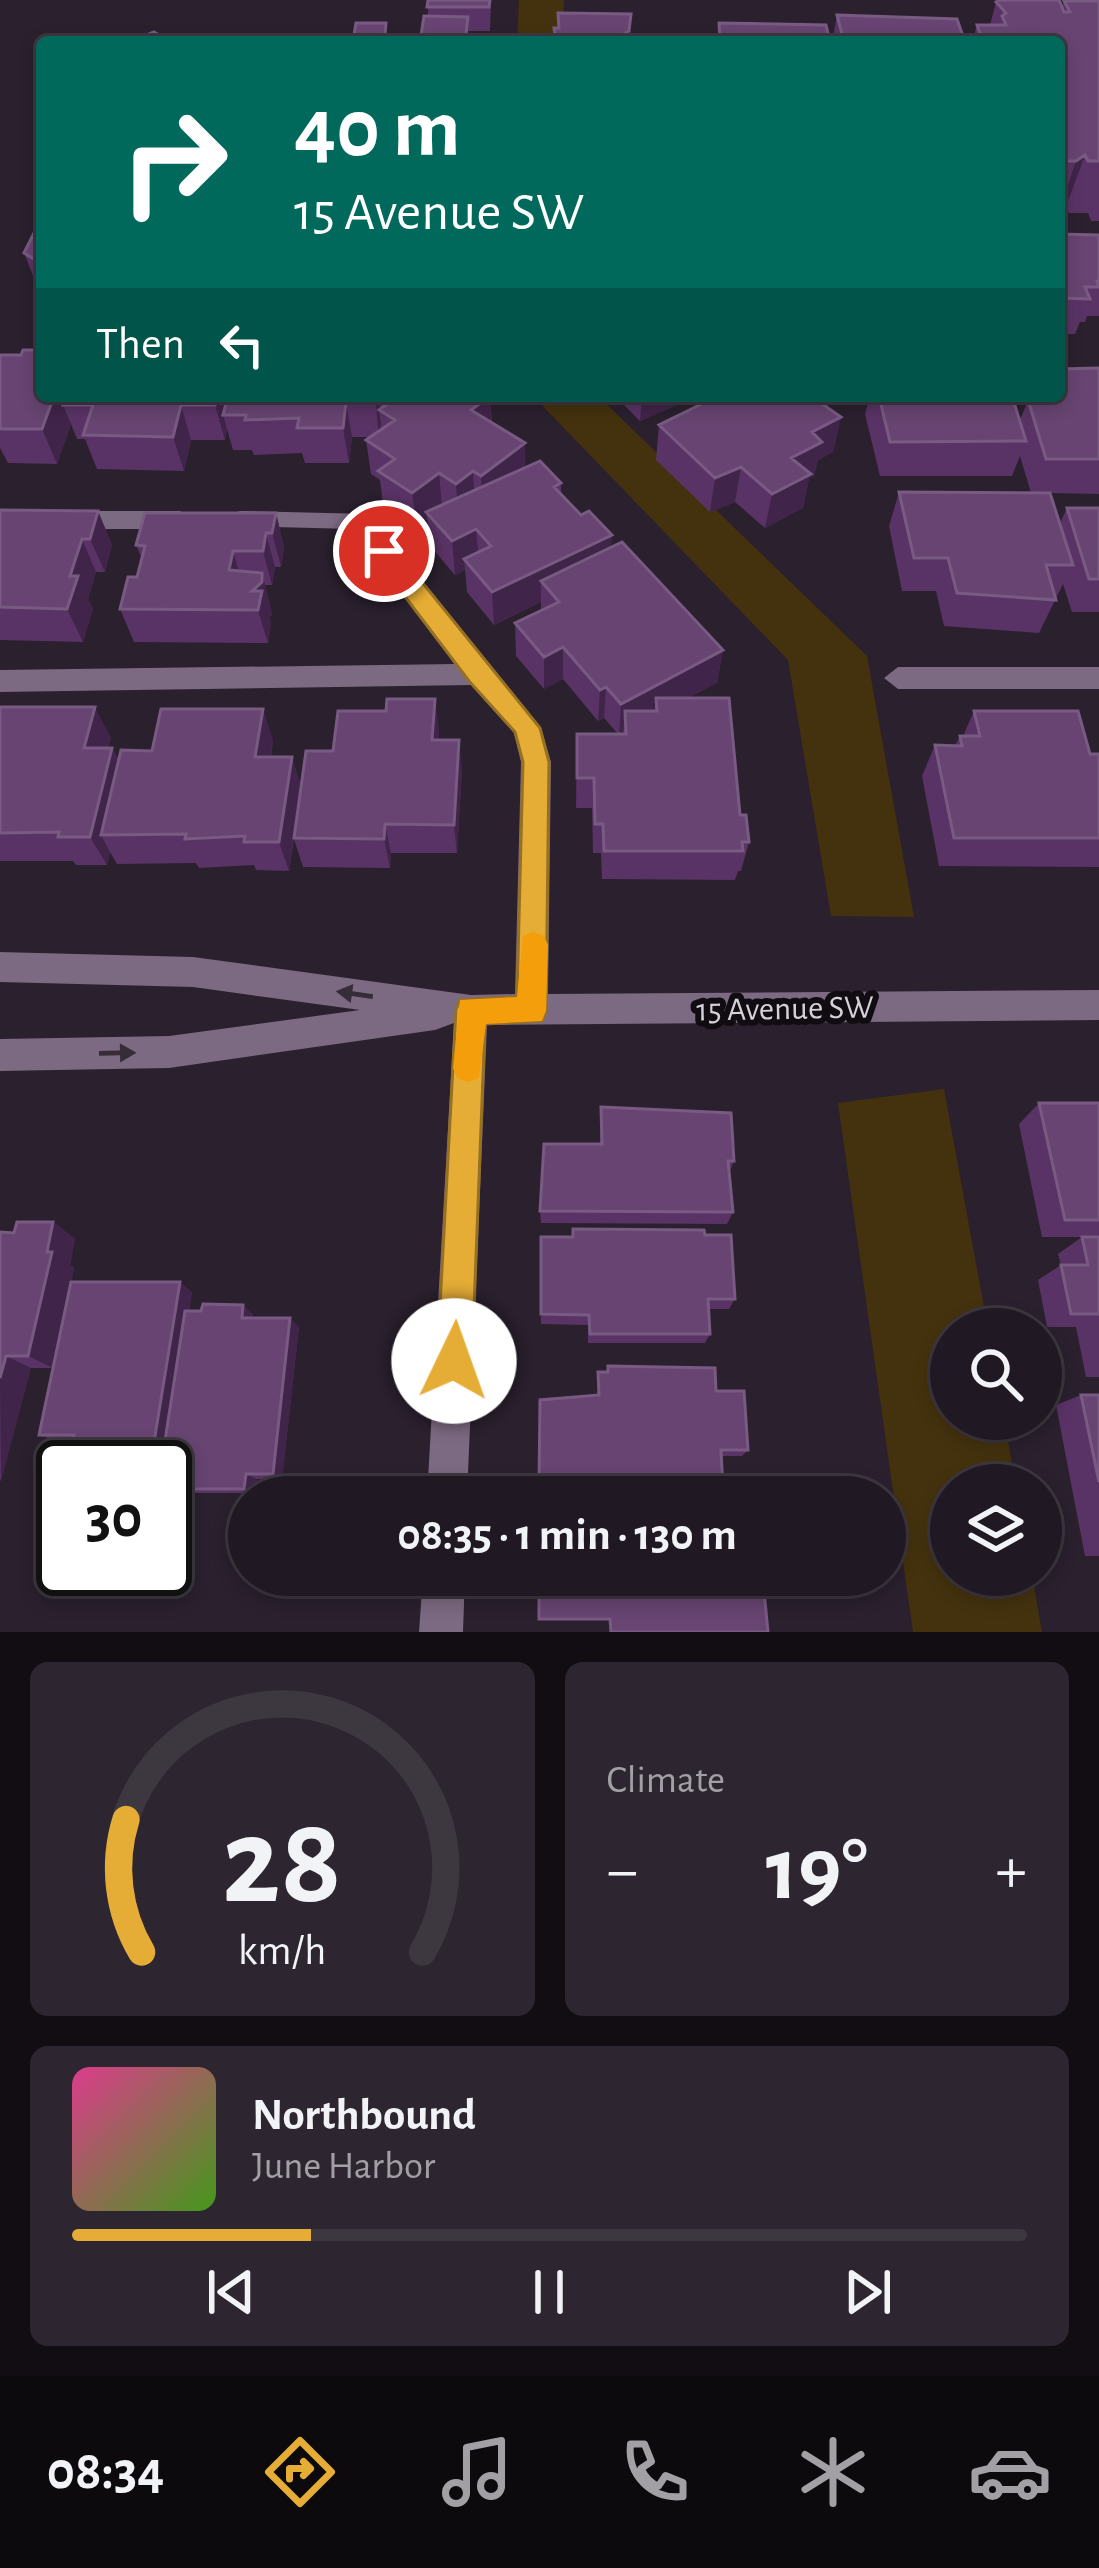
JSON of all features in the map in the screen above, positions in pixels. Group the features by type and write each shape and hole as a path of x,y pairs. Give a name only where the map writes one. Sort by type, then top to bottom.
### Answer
{"street":[{"path":"0,520 360,520 478,674 516,714 533,742 531,1011"},
{"path":"0,681 478,674"},
{"path":"898,678 1099,678"},
{"name":"15 Avenue SW","path":"0,967 193,972 471,1010 1099,1005"},
{"path":"448,1476 471,1010"},
{"name":"15 Avenue SW","path":"0,1054 170,1052 471,1010"},
{"path":"441,1632 443,1596"}],"shaded area":[{"path":"519,0 564,0 562,36 517,36"},
{"path":"539,402 604,402 867,656 914,917 831,916 788,660"},
{"path":"944,1089 984,1308 930,1308 930,1440 1008,1440 1012,1464 930,1464 930,1596 1036,1596 1042,1632 913,1632 906,1583 906,1476 891,1476 838,1103"}],"building":[{"path":"428,0 490,0 489,7 427,7"},
{"path":"1059,0 1064,12 1070,12 1064,1 1099,1 1099,161 1088,161 1085,155 1065,161 1065,36 981,36 977,25 1006,25 1002,16 1006,13 996,2"},
{"path":"558,13 631,14 629,31 622,35 631,36 555,36 554,28 559,28"},
{"path":"837,15 957,19 963,36 842,36"},
{"path":"424,16 468,17 466,36 421,36"},
{"path":"356,23 386,23 385,35 354,35"},
{"path":"719,23 826,25 829,36 720,36"},
{"path":"36,232 36,260 24,253"},
{"path":"1065,234 1099,235 1099,287 1085,287 1090,299 1065,298"},
{"path":"23,350 36,350 36,402 52,402 42,429 0,429 0,355 21,355"},
{"path":"1099,368 1099,459 1046,459 1029,402 1065,402 1065,369"},
{"path":"216,402 181,405 173,437 83,435 93,405 63,405"},
{"path":"226,402 346,402 343,428 297,428 299,418 245,420 246,415 223,415"},
{"path":"390,402 482,402 471,410 525,443 481,476 473,471 456,484 439,473 412,493 378,471 395,459 366,440 395,420 379,410"},
{"path":"706,402 820,402 841,417 812,432 822,442 791,458 811,474 772,494 741,467 715,478 659,425"},
{"path":"880,402 1014,402 1026,441 890,442"},
{"path":"540,461 561,483 554,487 581,515 589,511 612,535 492,592 464,559 491,546 476,529 452,541 426,512"},
{"path":"899,492 1050,493 1073,565 1046,565 1056,600 957,593 948,558 914,558"},
{"path":"1067,508 1099,508 1099,579 1089,579"},
{"path":"0,510 98,511 90,539 82,539 70,576 78,576 67,609 0,607"},
{"path":"145,513 276,513 263,551 233,551 229,570 262,573 262,582 252,591 262,591 258,610 120,609 128,577 137,577 145,546 136,545"},
{"path":"622,542 723,650 621,704 606,687 600,690 563,647 544,657 515,623 559,602 541,581"},
{"path":"656,698 729,698 740,815 746,815 749,842 742,842 743,851 604,851 603,824 595,824 594,778 577,778 577,734 626,734 625,711 657,711"},
{"path":"387,699 435,699 432,740 459,740 454,825 385,824 384,839 294,838 306,751 333,751 338,711 386,711"},
{"path":"0,707 95,707 84,748 112,748 90,837 58,837 59,832 0,833"},
{"path":"161,709 263,709 255,757 292,757 279,842 244,842 245,836 101,835 121,750 152,751"},
{"path":"974,711 1078,711 1090,754 1099,754 1099,838 954,838 935,745 962,746 960,736 980,736"},
{"path":"1039,1103 1099,1103 1099,1220 1065,1220"},
{"path":"601,1107 731,1113 734,1161 728,1161 733,1212 540,1211 544,1144 602,1144"},
{"path":"17,1222 53,1222 47,1252 52,1252 28,1356 6,1356 0,1378 0,1232 14,1233"},
{"path":"573,1229 704,1230 705,1235 731,1235 735,1299 708,1299 710,1334 590,1334 589,1315 541,1314 541,1237 573,1237"},
{"path":"1082,1237 1099,1237 1099,1314 1071,1314 1061,1265 1088,1265"},
{"path":"71,1282 180,1282 154,1440 39,1435"},
{"path":"203,1304 243,1305 242,1318 290,1318 273,1474 228,1476 228,1489 192,1489 192,1440 165,1440 185,1311 201,1311"},
{"path":"608,1366 715,1368 716,1391 744,1391 748,1450 721,1450 722,1476 539,1476 540,1400 599,1395 598,1372 608,1372"},
{"path":"1081,1395 1099,1395 1099,1482"},
{"path":"539,1596 764,1596 768,1632 611,1632 610,1619 539,1619"}],"slow traffic":[{"path":"468,1068 471,1010 531,1011 533,945"}],"route":[{"path":"384,551 478,674 527,728 536,762 531,1011 471,1010 454,1361"}]}
